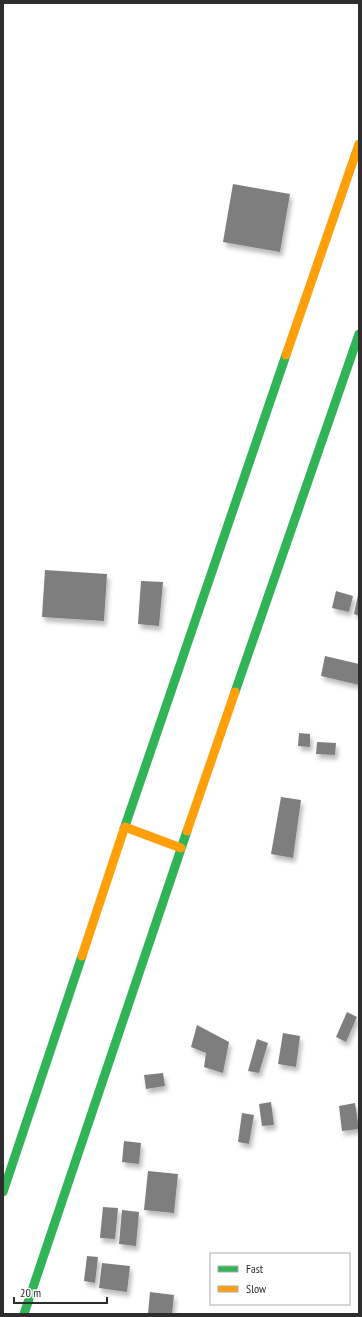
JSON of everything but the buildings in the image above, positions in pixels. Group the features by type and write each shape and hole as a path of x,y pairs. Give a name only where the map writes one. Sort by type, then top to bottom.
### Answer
{"highway":[{"path":"3,1192 125,827 359,144"},
{"path":"24,1314 181,848 359,334"},
{"path":"125,827 181,848"}],"traffic: fast":[{"path":"235,692 359,334"},
{"path":"124,829 286,355"},
{"path":"24,1314 187,831"},
{"path":"3,1192 82,956"}],"traffic: slow":[{"path":"286,355 359,144"},
{"path":"187,831 235,692"},
{"path":"125,827 181,848"},
{"path":"82,956 124,829"}]}
